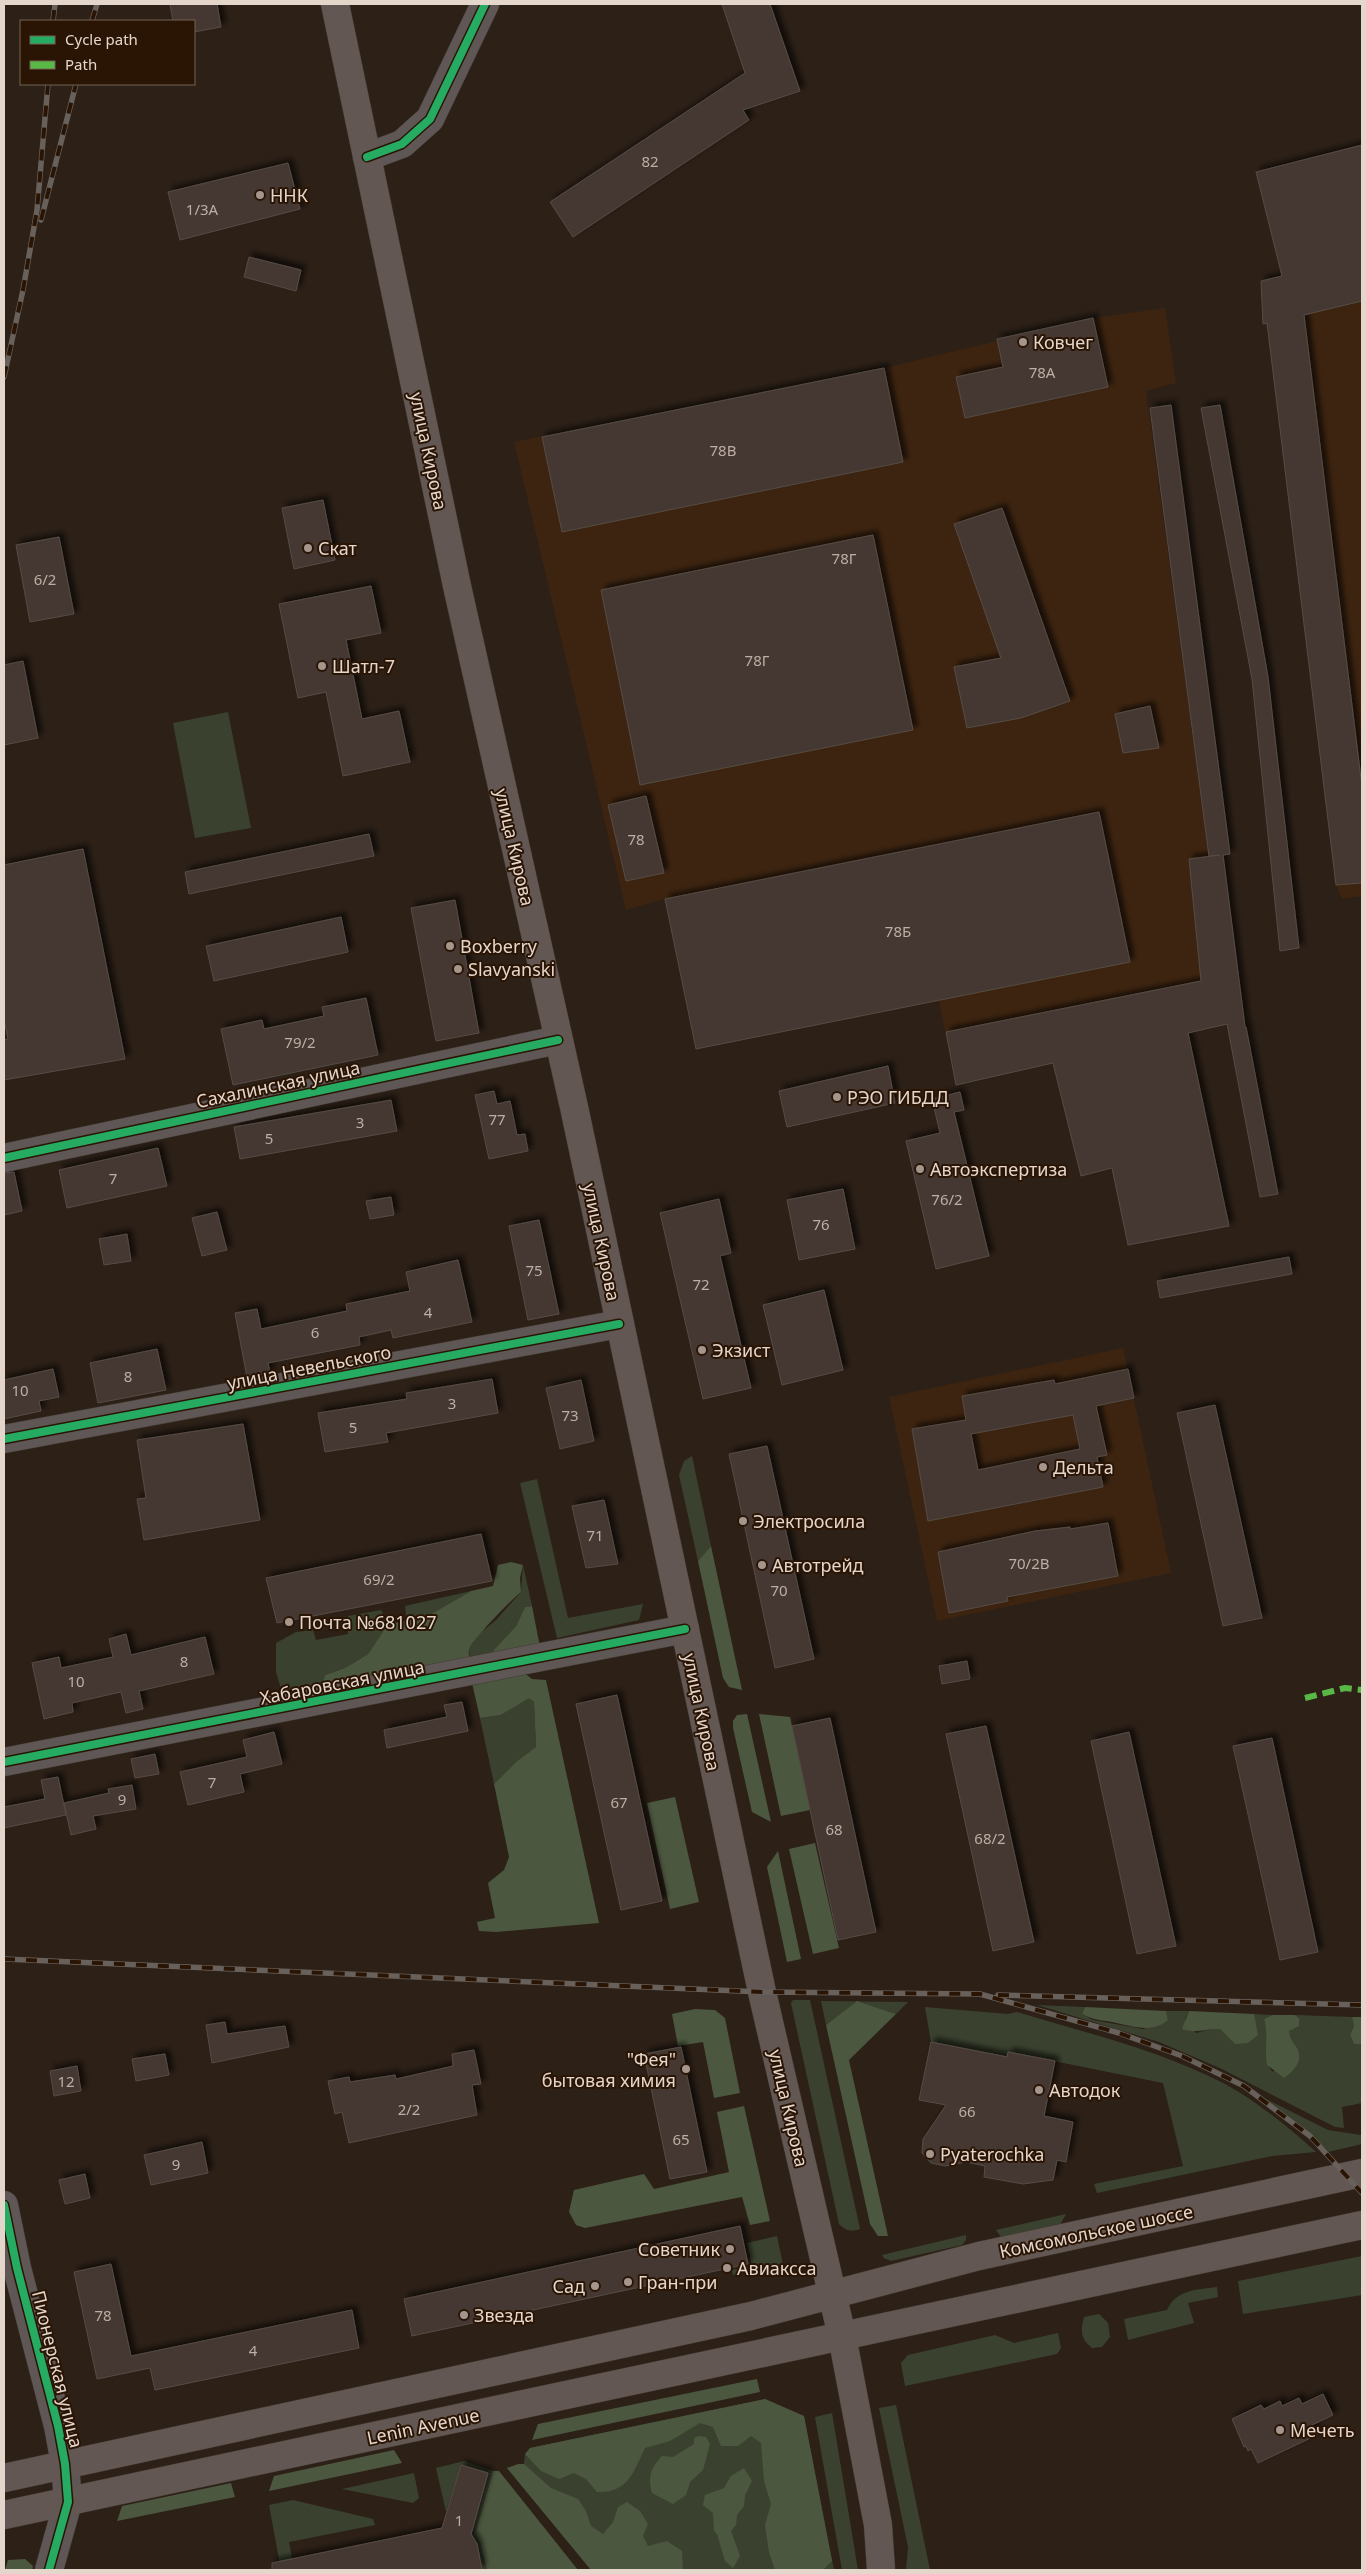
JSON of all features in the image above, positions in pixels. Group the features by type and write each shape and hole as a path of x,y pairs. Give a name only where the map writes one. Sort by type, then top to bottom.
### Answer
{"main road":[{"name":"улица Кирова","path":"335,4 457,586 558,1040 831,2295 842,2336 878,2526 881,2570"},
{"name":"Комсомольское шоссе","path":"831,2295 979,2256 1362,2173"},
{"path":"842,2336 1362,2225"},
{"path":"4,2478 741,2318 831,2295"},
{"name":"Lenin Avenue","path":"4,2515 842,2336"}],"street":[{"path":"367,157 402,144 430,119 486,4"},
{"name":"Сахалинская улица","path":"4,1158 558,1040"},
{"name":"улица Невельского","path":"4,1440 619,1324"},
{"name":"Хабаровская улица","path":"4,1762 685,1629"},
{"name":"Пионерская улица","path":"4,2205 17,2268 58,2426 65,2464 68,2502 48,2570"}],"shaded area":[{"path":"1362,255 1362,896 1342,899 1336,885 1267,325 1263,324 1261,281"},
{"path":"1165,308 1176,383 1146,391 1209,856 1223,855 1244,1021 956,1085 939,1001 697,1048 665,899 626,910 514,442 884,368 1093,318"},
{"path":"1123,1348 1171,1573 937,1621 889,1397"}],"green space":[{"path":"228,712 251,828 195,838 173,723"},
{"path":"692,1456 711,1546 698,1561 679,1475 684,1461"},
{"path":"537,1479 568,1618 643,1604 639,1620 557,1638 520,1483"},
{"path":"711,1546 742,1690 729,1687 723,1678 698,1561"},
{"path":"511,1562 523,1565 520,1578 521,1592 471,1645 469,1650 470,1666 321,1689 325,1675 345,1668 368,1654 388,1624 426,1617 471,1591 493,1586 498,1565"},
{"path":"523,1565 532,1606 525,1607 516,1626 492,1652 495,1661 470,1666 469,1649 479,1634 496,1620 521,1592"},
{"path":"471,1591 426,1617 407,1620 405,1606"},
{"path":"532,1606 541,1652 495,1661 492,1652 516,1626 525,1607"},
{"path":"381,1610 388,1624 368,1654 345,1668 325,1675 321,1689 294,1699 282,1692 276,1672 276,1643 296,1632 313,1630 316,1640 348,1634 348,1616"},
{"path":"522,1671 532,1679 546,1680 599,1923 496,1932 479,1931 477,1922 495,1918 488,1883 504,1870 509,1857 494,1784 517,1761 536,1747 534,1702 529,1698 501,1715 480,1718 472,1683"},
{"path":"529,1697 534,1702 536,1747 517,1761 494,1784 480,1718 501,1715"},
{"path":"747,1714 771,1822 752,1812 733,1728 733,1721 737,1715"},
{"path":"759,1714 790,1717 810,1810 781,1816"},
{"path":"675,1797 699,1902 670,1909 647,1803"},
{"path":"815,1843 839,1948 813,1954 789,1849"},
{"path":"778,1851 801,1959 787,1962 767,1867"},
{"path":"793,2000 810,2000 860,2229 857,2230 851,2231 839,2224 791,2003"},
{"path":"821,2001 856,2001 826,2025"},
{"path":"857,2001 896,2014 849,2060 888,2236 878,2236 870,2224 826,2025"},
{"path":"858,2001 908,2002 896,2014"},
{"path":"1037,2005 1085,2007 1082,2014 1093,2020 1143,2029 1168,2020 1166,2011 1189,2011 1185,2019 1196,2033 1220,2029 1235,2044 1254,2026 1254,2014 1272,2015 1264,2019 1268,2034 1266,2055 1273,2072 1297,2048 1289,2039 1289,2031 1299,2018 1295,2015 1352,2017 1354,2026 1350,2035 1354,2044 1362,2044 1362,2103 1342,2107 1344,2128 1335,2127 1222,2069 1159,2042"},
{"path":"925,2007 1008,2014 1017,2012 1175,2061 1225,2084 1249,2099 1284,2124 1316,2152 1272,2156 1097,2193 1094,2184 1183,2166 1163,2083 1008,2052 1007,2057 931,2042"},
{"path":"1085,2007 1166,2011 1168,2020 1155,2027 1134,2027 1086,2016 1082,2014"},
{"path":"695,2009 715,2010 725,2018 740,2093 714,2098 703,2042 678,2046 672,2014"},
{"path":"1189,2011 1254,2014 1258,2035 1248,2043 1235,2044 1220,2029 1193,2031 1182,2029"},
{"path":"1272,2015 1295,2015 1299,2018 1299,2026 1289,2031 1299,2053 1297,2066 1284,2078 1267,2065 1264,2019"},
{"path":"1352,2017 1362,2017 1362,2044 1354,2044 1350,2035 1354,2026"},
{"path":"1266,2099 1328,2130 1361,2135 1362,2144 1328,2152 1308,2131"},
{"path":"744,2106 770,2221 750,2225 742,2197 585,2228 576,2225 569,2212 574,2190 644,2174 654,2189 729,2172 717,2112"},
{"path":"1066,2214 1060,2225 1001,2237 996,2230"},
{"path":"966,2235 966,2240 962,2245 891,2261 882,2255"},
{"path":"777,2236 783,2265 733,2275 732,2270 752,2266 747,2243"},
{"path":"1362,2256 1362,2295 1243,2314 1238,2281"},
{"path":"1217,2287 1218,2297 1188,2303 1194,2323 1128,2340 1124,2319 1167,2310 1171,2303 1182,2294"},
{"path":"1099,2314 1108,2323 1110,2337 1102,2347 1092,2348 1084,2338 1082,2331 1084,2317"},
{"path":"1058,2333 1061,2348 1057,2354 905,2386 901,2363 908,2355 995,2335 1014,2343"},
{"path":"757,2379 760,2392 532,2440 538,2424"},
{"path":"765,2399 804,2416 834,2570 591,2570 507,2468 524,2464 525,2454 530,2448"},
{"path":"765,2399 804,2416 832,2561 823,2570 775,2570 769,2552 765,2525 771,2504 764,2481 761,2443 751,2436 738,2446 721,2446 713,2427 700,2423 670,2441 645,2448 633,2473 623,2485 616,2489 597,2492 586,2479 574,2473 559,2479 541,2471 525,2454 530,2448"},
{"path":"896,2405 930,2570 906,2570 908,2547 879,2408"},
{"path":"832,2413 858,2570 842,2570 815,2417"},
{"path":"699,2436 706,2437 710,2444 703,2470 690,2482 686,2495 673,2504 652,2493 651,2473 662,2456 673,2457 694,2444 694,2438"},
{"path":"394,2450 402,2463 269,2491 274,2476"},
{"path":"464,2461 493,2471 475,2534 480,2543 487,2570 482,2570 477,2544 471,2534 488,2473 461,2465 446,2512 436,2468"},
{"path":"524,2464 551,2488 578,2499 586,2511 591,2526 603,2534 613,2522 618,2507 627,2502 640,2511 648,2524 643,2536 648,2546 667,2541 682,2551 683,2570 591,2570 507,2468"},
{"path":"744,2468 752,2481 745,2495 744,2506 737,2515 736,2525 731,2531 740,2556 733,2568 725,2561 717,2534 714,2531 713,2513 703,2505 705,2495 724,2488 731,2476"},
{"path":"493,2471 499,2471 578,2570 487,2570 480,2543 475,2534"},
{"path":"414,2473 419,2498 413,2503 342,2489"},
{"path":"231,2483 235,2497 117,2521 122,2506"},
{"path":"293,2500 373,2519 375,2525 289,2542 294,2570 281,2570 269,2505"},
{"path":"25,2559 33,2566 32,2570 5,2570 8,2560"}],"building":[{"path":"170,4 217,4 221,27 195,32 195,20 173,20"},
{"path":"722,4 770,4 800,91 743,110 749,120 573,237 550,202 745,73"},
{"path":"1362,145 1362,301 1304,315 1362,787 1362,883 1336,885 1267,323 1263,324 1261,281 1282,276 1256,172"},
{"path":"288,163 300,209 180,240 168,192"},
{"path":"249,257 301,270 296,291 244,277"},
{"path":"1093,318 1108,387 965,418 956,377 1003,367 997,339"},
{"path":"884,368 903,462 562,532 542,437"},
{"path":"1171,405 1230,854 1223,855 1245,1027 1278,1194 1260,1197 1227,1024 1188,1033 1229,1226 1128,1245 1112,1168 1081,1176 1053,1063 956,1085 946,1032 1201,981 1189,859 1220,855 1209,856 1150,408"},
{"path":"1220,405 1268,677 1299,948 1280,951 1252,679 1201,408"},
{"path":"323,500 335,560 294,569 282,508"},
{"path":"1002,508 1070,701 1021,718 967,728 954,667 1001,658 954,524"},
{"path":"873,535 913,730 640,785 601,590"},
{"path":"59,537 74,614 30,622 16,545"},
{"name":"Шатл-7","path":"371,586 381,633 346,640 362,719 399,711 410,762 343,776 326,692 298,698 279,604"},
{"path":"23,661 38,738 4,745 4,665"},
{"path":"1150,706 1159,748 1123,753 1115,714"},
{"path":"646,796 664,873 626,881 608,805"},
{"path":"1099,812 1130,962 696,1049 665,899"},
{"path":"369,834 374,856 189,894 185,872"},
{"path":"83,849 125,1059 4,1080 4,1040 8,1039 4,1019 4,865"},
{"path":"455,900 479,1033 436,1041 411,908"},
{"path":"341,917 348,952 214,981 206,946"},
{"path":"366,998 378,1055 233,1085 221,1029 262,1020 264,1029 324,1016 322,1007"},
{"name":"РЭО ГИБДД","path":"888,1066 895,1103 787,1127 779,1091"},
{"path":"494,1091 497,1104 510,1101 517,1135 525,1134 528,1151 489,1159 475,1095"},
{"path":"960,1092 964,1110 954,1112 989,1256 936,1269 906,1141 940,1133 932,1099"},
{"path":"391,1100 397,1131 240,1159 234,1127"},
{"path":"158,1148 167,1186 67,1208 59,1170"},
{"path":"14,1172 22,1211 4,1215 4,1173"},
{"path":"843,1189 855,1249 799,1260 787,1200"},
{"path":"391,1197 394,1215 370,1219 366,1201"},
{"path":"719,1199 731,1253 720,1256 751,1388 703,1399 660,1213"},
{"path":"217,1212 227,1250 202,1256 192,1218"},
{"path":"539,1220 559,1314 528,1320 509,1226"},
{"path":"127,1234 131,1261 104,1265 99,1239"},
{"path":"1289,1257 1292,1274 1160,1298 1157,1281"},
{"path":"458,1260 472,1322 393,1338 391,1330 359,1337 360,1345 268,1363 270,1373 247,1378 235,1313 257,1309 261,1329 347,1311 346,1304 410,1291 406,1272"},
{"path":"824,1290 843,1370 782,1385 763,1305"},
{"path":"157,1349 166,1390 98,1403 90,1363"},
{"path":"53,1369 59,1397 39,1401 41,1411 4,1419 4,1380"},
{"path":"1128,1369 1134,1398 1096,1406 1107,1455 1097,1457 1103,1487 928,1521 912,1429 966,1420 962,1396 1054,1380 1055,1384","holes":["1073,1415 1080,1449 978,1470 971,1434"]},
{"path":"492,1379 498,1413 386,1433 388,1442 325,1452 318,1413 407,1399 406,1393"},
{"path":"581,1380 594,1441 560,1449 546,1388"},
{"path":"1215,1405 1262,1618 1223,1626 1177,1413"},
{"path":"243,1424 260,1520 144,1540 137,1499 146,1498 137,1440"},
{"path":"767,1446 814,1659 775,1668 729,1454"},
{"path":"604,1500 618,1564 586,1568 572,1506"},
{"path":"1108,1523 1118,1576 1007,1597 1008,1601 949,1613 938,1552 1035,1531 1070,1527 1070,1529"},
{"path":"481,1534 492,1581 277,1623 266,1578"},
{"path":"126,1634 131,1655 205,1637 214,1674 139,1691 143,1709 126,1713 121,1692 72,1703 73,1712 44,1719 32,1663 59,1657 61,1668 113,1657 109,1639"},
{"path":"967,1661 970,1679 942,1684 939,1666"},
{"path":"617,1695 662,1901 621,1910 576,1704"},
{"path":"462,1702 468,1731 387,1748 384,1730 447,1717 444,1705"},
{"path":"830,1718 876,1932 838,1940 792,1726"},
{"path":"986,1726 1034,1942 993,1951 946,1734"},
{"path":"274,1732 282,1764 240,1774 244,1792 188,1805 180,1772 247,1757 243,1740"},
{"path":"1129,1732 1176,1946 1137,1954 1091,1741"},
{"path":"1272,1738 1318,1952 1280,1960 1233,1746"},
{"path":"155,1754 159,1774 135,1778 131,1759"},
{"path":"58,1777 66,1815 4,1828 4,1807 45,1799 41,1780"},
{"path":"132,1785 136,1809 93,1816 96,1829 71,1835 64,1803 109,1793 108,1789"},
{"path":"225,2022 227,2034 285,2026 289,2047 212,2063 206,2025"},
{"path":"931,2042 1007,2057 1008,2052 1055,2061 1044,2116 1073,2122 1066,2162 1057,2160 1053,2180 1023,2184 984,2177 985,2166 966,2162 945,2166 931,2163 922,2153 923,2139 946,2105 919,2100"},
{"path":"681,2047 707,2172 670,2179 644,2054"},
{"path":"474,2050 481,2084 472,2085 477,2115 349,2143 342,2112 335,2114 328,2081 349,2077 350,2082 395,2075 396,2079 453,2066 452,2054"},
{"path":"165,2054 169,2075 136,2081 132,2059"},
{"path":"77,2066 81,2091 54,2096 50,2071"},
{"path":"202,2142 208,2173 151,2185 144,2155"},
{"path":"85,2174 90,2198 65,2204 59,2180"},
{"path":"740,2226 748,2264 412,2336 404,2299"},
{"path":"111,2264 131,2356 352,2310 359,2348 155,2390 150,2368 97,2379 74,2272"},
{"name":"Мечеть","path":"1323,2394 1333,2415 1312,2425 1317,2435 1258,2463 1251,2449 1248,2451 1246,2446 1244,2447 1232,2419 1261,2405 1264,2409 1280,2401 1282,2406 1299,2398 1302,2404"},
{"path":"461,2465 488,2473 471,2534 477,2544 482,2570 272,2570 272,2563 442,2528"}],"railway":[{"path":"53,20 55,4"},
{"path":"92,20 97,4"},
{"path":"4,377 23,290 37,210 48,85"},
{"path":"41,220 76,85"},
{"path":"4,1959 762,1992 980,1994 1119,2033 1182,2056 1244,2086 1310,2136 1362,2193"},
{"path":"998,1995 1362,2005"}],"marked path":[{"path":"1305,1698 1345,1688 1362,1690"}],"cycle path":[{"path":"367,157 402,144 430,119 485,4"},
{"path":"4,1158 558,1040"},
{"path":"4,1439 619,1324"},
{"path":"4,1762 685,1629"},
{"path":"4,2205 17,2268 58,2426 65,2464 68,2502 49,2570"}],"place":[{"name":"ННК","path":"260,195"},
{"name":"Ковчег","path":"1023,342"},
{"name":"Скат","path":"308,548"},
{"name":"Шатл-7","path":"322,666"},
{"name":"Boxberry","path":"450,946"},
{"name":"Slavyanski","path":"458,969"},
{"name":"РЭО ГИБДД","path":"837,1097"},
{"name":"Автоэкспертиза","path":"920,1169"},
{"name":"Экзист","path":"702,1350"},
{"name":"Дельта","path":"1043,1467"},
{"name":"Электросила","path":"743,1521"},
{"name":"Автотрейд","path":"762,1565"},
{"name":"Почта №681027","path":"289,1622"},
{"name":"\"Фея\" бытовая химия","path":"686,2069"},
{"name":"Автодок","path":"1039,2090"},
{"name":"Pyaterochka","path":"930,2154"},
{"name":"Советник","path":"730,2249"},
{"name":"Авиаксса","path":"727,2268"},
{"name":"Гран-при","path":"628,2282"},
{"name":"Сад","path":"595,2286"},
{"name":"Звезда","path":"464,2315"},
{"name":"Мечеть","path":"1280,2430"}]}
